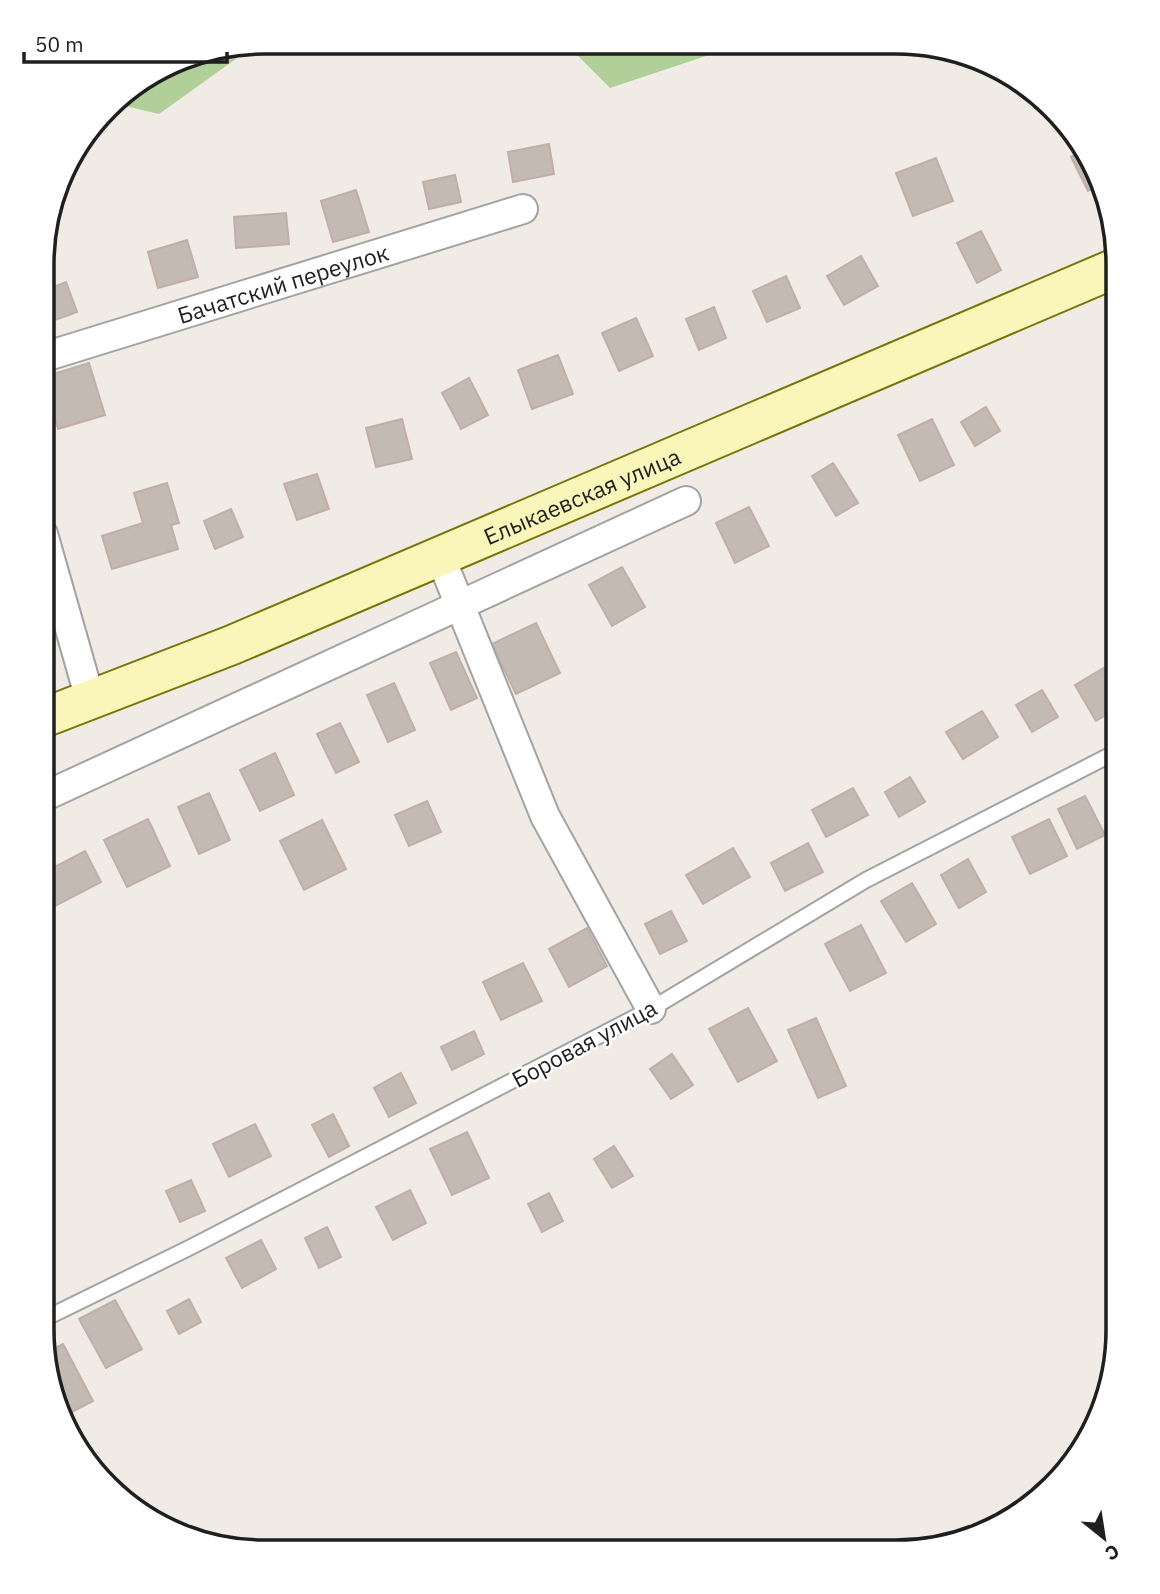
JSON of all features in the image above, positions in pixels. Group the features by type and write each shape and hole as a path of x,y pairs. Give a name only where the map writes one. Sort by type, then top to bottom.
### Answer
{"street":[{"name":"Бачатский переулок","path":"54,354 523,209"},
{"name":"Елыкаевская улица","path":"54,714 232,645 1106,272"},
{"path":"54,792 686,501"},
{"path":"440,556 545,816 651,1009"},
{"path":"54,573 90,699"}],"lane":[{"name":"Боровая улица","path":"54,1314 189,1248 651,1009 866,880 1106,757"}],"green space":[{"path":"576,54 712,54 610,88"},
{"path":"240,56 159,114 126,106 159,82 184,70"}],"building":[{"path":"549,144 554,174 513,182 508,152"},
{"path":"1075,155 1078,159 1092,189 1088,191 1071,157"},
{"path":"936,158 953,201 913,216 896,173"},
{"path":"455,175 461,202 429,209 423,182"},
{"path":"356,190 369,232 333,242 321,201"},
{"path":"286,213 289,244 236,248 234,217"},
{"path":"981,231 1001,270 977,283 957,243"},
{"path":"187,240 198,277 158,288 148,252"},
{"path":"861,256 878,286 844,305 827,276"},
{"path":"786,276 800,308 767,322 753,291"},
{"path":"66,282 77,312 54,320 54,287"},
{"path":"714,307 726,338 699,350 686,319"},
{"path":"636,318 653,356 619,371 602,333"},
{"path":"558,355 573,394 532,409 518,370"},
{"path":"89,363 105,415 58,429 54,414 54,374"},
{"path":"469,378 488,415 461,429 442,393"},
{"path":"986,407 1000,431 975,446 961,422"},
{"path":"402,419 412,459 376,467 366,428"},
{"path":"932,419 954,465 920,481 898,435"},
{"path":"833,463 858,503 836,516 812,476"},
{"path":"317,474 329,509 297,520 284,484"},
{"path":"167,483 179,523 171,525 178,549 112,569 102,536 143,523 134,493"},
{"path":"749,507 769,546 735,563 716,523"},
{"path":"231,509 243,537 215,549 204,521"},
{"path":"622,567 645,607 612,626 589,585"},
{"path":"536,623 560,673 516,694 492,644"},
{"path":"456,652 477,698 451,710 430,663"},
{"path":"1106,667 1106,715 1096,721 1075,685"},
{"path":"394,683 415,730 388,742 367,695"},
{"path":"1042,690 1058,717 1032,732 1016,705"},
{"path":"982,711 998,737 963,759 946,732"},
{"path":"340,723 359,762 336,773 317,734"},
{"path":"275,753 294,795 260,811 240,770"},
{"path":"910,777 925,802 899,817 885,792"},
{"path":"853,788 868,815 826,837 812,810"},
{"path":"209,793 230,840 199,854 178,807"},
{"path":"1085,796 1105,835 1077,849 1058,809"},
{"path":"427,801 441,832 409,846 395,815"},
{"path":"148,819 170,866 127,887 104,840"},
{"path":"1049,819 1067,856 1030,874 1012,837"},
{"path":"322,820 346,869 304,890 280,841"},
{"path":"808,843 823,872 785,891 771,863"},
{"path":"733,848 750,877 703,904 686,875"},
{"path":"85,851 101,882 54,906 54,867"},
{"path":"968,859 986,892 959,908 941,875"},
{"path":"912,883 936,924 906,942 881,901"},
{"path":"671,911 687,941 660,954 645,924"},
{"path":"861,925 886,973 850,991 825,944"},
{"path":"587,928 607,966 569,987 549,949"},
{"path":"523,963 542,1001 501,1020 483,982"},
{"path":"748,1008 777,1061 738,1082 709,1029"},
{"path":"816,1018 846,1086 818,1098 788,1030"},
{"path":"474,1031 484,1054 452,1070 441,1047"},
{"path":"672,1054 693,1085 671,1099 650,1069"},
{"path":"401,1073 416,1103 389,1117 374,1088"},
{"path":"333,1114 349,1146 329,1157 312,1125"},
{"path":"255,1124 271,1156 229,1177 213,1144"},
{"path":"467,1132 489,1178 452,1195 430,1149"},
{"path":"614,1146 633,1176 612,1188 594,1159"},
{"path":"191,1180 205,1211 180,1222 166,1191"},
{"path":"410,1190 426,1223 393,1240 376,1207"},
{"path":"549,1193 563,1221 542,1232 528,1204"},
{"path":"327,1227 341,1257 319,1268 305,1238"},
{"path":"261,1240 276,1269 242,1288 226,1258"},
{"path":"189,1299 201,1322 179,1334 167,1311"},
{"path":"115,1300 142,1349 106,1368 79,1319"},
{"path":"63,1344 93,1401 72,1412 58,1370 55,1348"}]}
